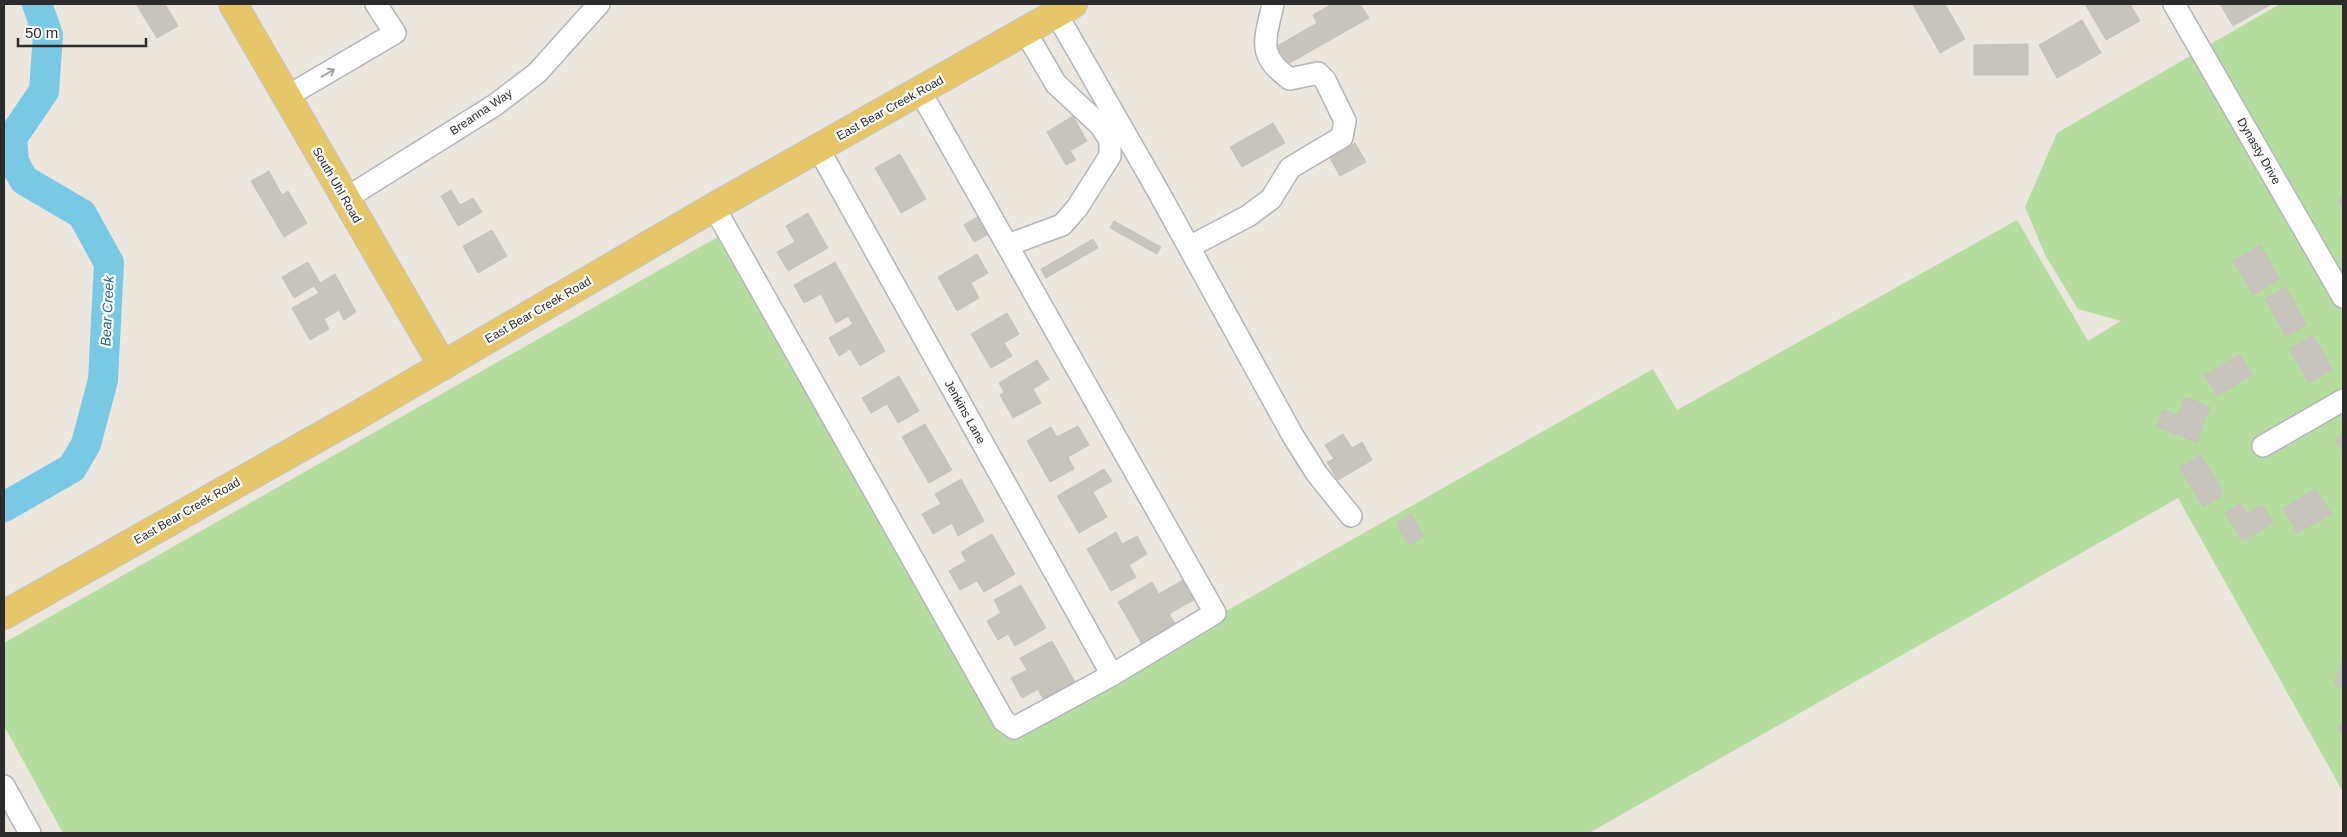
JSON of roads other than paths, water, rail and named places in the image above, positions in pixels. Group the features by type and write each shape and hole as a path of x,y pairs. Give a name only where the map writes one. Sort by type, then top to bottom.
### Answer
{"main road":[{"name":"South Uhl Road","path":"233,4 443,366"},
{"name":"East Bear Creek Road","path":"4,615 443,366 714,207 1064,9"}],"street":[{"path":"286,97 395,33 376,4"},
{"name":"Breanna Way","path":"345,199 495,105 537,73 599,4"},
{"path":"1189,247 1248,216 1271,199 1290,168 1342,137 1345,122 1325,80 1318,73 1290,79 1281,73 1270,58 1264,40 1273,4"},
{"name":"Dynasty Drive","path":"2174,4 2343,297"},
{"path":"1064,9 1189,247 1293,436 1317,474 1351,516"},
{"path":"1008,245 1062,225 1077,208 1110,156 1110,140 1100,125 1056,84 1025,31"},
{"path":"714,207 1004,721 1014,728 1112,675 1215,613 920,91"},
{"name":"Jenkins Lane","path":"818,148 1112,675"},
{"path":"2263,446 2343,400"},
{"path":"4,786 30,833"}],"waterway":[{"name":"Bear Creek","path":"4,507 72,468 86,444 103,380 109,263 82,214 24,180 14,162 12,138 44,91 48,35 37,4"}]}
